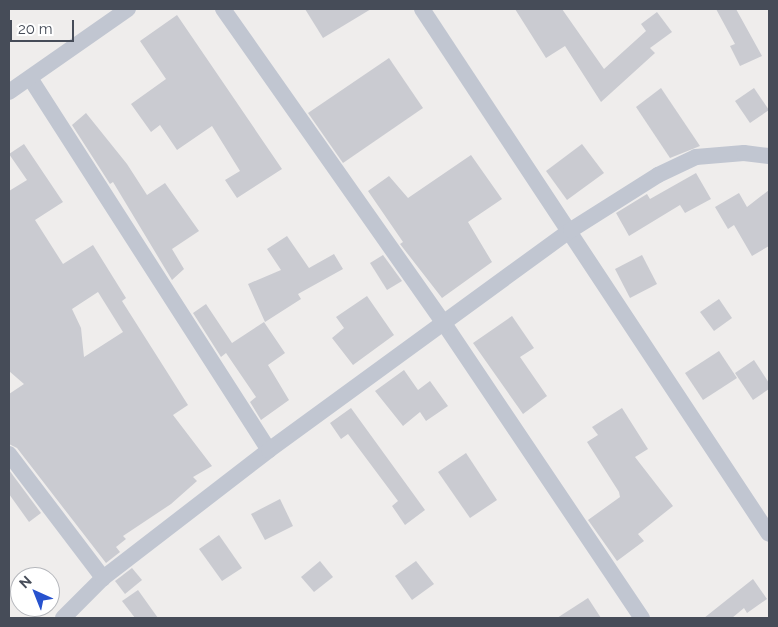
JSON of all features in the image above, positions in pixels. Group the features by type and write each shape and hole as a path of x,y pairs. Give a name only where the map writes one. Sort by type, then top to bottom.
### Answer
{"street":[{"path":"9,92 128,9"},
{"path":"223,9 445,325 642,618"},
{"path":"422,9 571,230 769,534"},
{"path":"30,78 269,450"},
{"path":"62,618 103,578 269,450 445,325 571,230 658,174 696,157 744,152 769,156"},
{"path":"9,454 103,578"}],"building":[{"path":"305,9 371,9 323,38"},
{"path":"515,9 562,9 604,69 646,31 641,24 657,12 672,32 650,48 655,53 601,102 565,46 546,58"},
{"path":"716,9 736,9 762,56 740,66 730,46 735,44"},
{"path":"177,15 282,169 237,198 225,180 240,171 212,126 177,150 160,125 151,132 131,104 166,79 140,41"},
{"path":"389,58 423,108 343,163 308,113"},
{"path":"661,88 700,146 670,158 636,107"},
{"path":"754,88 769,110 750,123 735,101"},
{"path":"86,113 127,164 147,195 165,183 199,231 172,249 184,269 172,280 113,182 110,184 72,125"},
{"path":"24,144 63,202 35,220 63,264 93,245 126,298 122,301 188,405 173,415 212,466 193,477 197,481 171,504 123,536 126,539 116,547 120,552 106,563 17,448 9,444 9,394 24,384 9,371 9,191 27,180 9,154","holes":["98,292 123,332 84,357 81,328 72,309"]},
{"path":"582,144 604,173 567,200 546,171"},
{"path":"471,155 502,199 468,222 492,262 442,298 400,244 403,242 368,191 389,176 408,198"},
{"path":"696,173 711,199 685,213 680,205 629,236 616,213 647,194 650,199"},
{"path":"769,190 769,246 752,256 734,225 728,229 715,207 739,193 747,207"},
{"path":"287,236 309,268 334,254 343,269 298,294 301,299 265,322 248,284 281,270 267,249"},
{"path":"383,255 402,281 387,290 370,263"},
{"path":"642,255 657,284 630,298 615,269"},
{"path":"367,296 394,335 353,365 332,338 344,328 336,317"},
{"path":"719,299 732,318 714,331 700,312"},
{"path":"206,304 232,343 264,322 285,353 268,365 289,400 261,420 250,402 256,397 226,353 221,357 193,313"},
{"path":"512,316 534,348 520,357 547,396 523,414 473,343"},
{"path":"719,351 737,378 703,400 685,373"},
{"path":"754,360 769,383 769,389 753,400 735,373"},
{"path":"404,370 418,390 430,381 448,406 426,421 420,412 403,426 375,391"},
{"path":"351,408 425,510 405,525 392,506 398,501 348,434 341,439 330,423"},
{"path":"622,408 648,449 635,457 673,506 638,534 644,541 617,561 588,520 620,497 619,492 587,442 598,435 592,427"},
{"path":"466,453 497,500 470,518 438,472"},
{"path":"9,470 41,513 29,522 9,494"},
{"path":"280,499 293,526 265,540 251,514"},
{"path":"219,535 242,568 222,581 199,549"},
{"path":"320,561 333,577 314,592 301,577"},
{"path":"416,561 434,584 412,600 395,576"},
{"path":"132,568 142,580 125,594 115,581"},
{"path":"753,579 767,599 747,613 744,608 732,618 704,618"},
{"path":"138,590 158,618 135,618 122,601"},
{"path":"588,598 601,618 557,618"}]}
